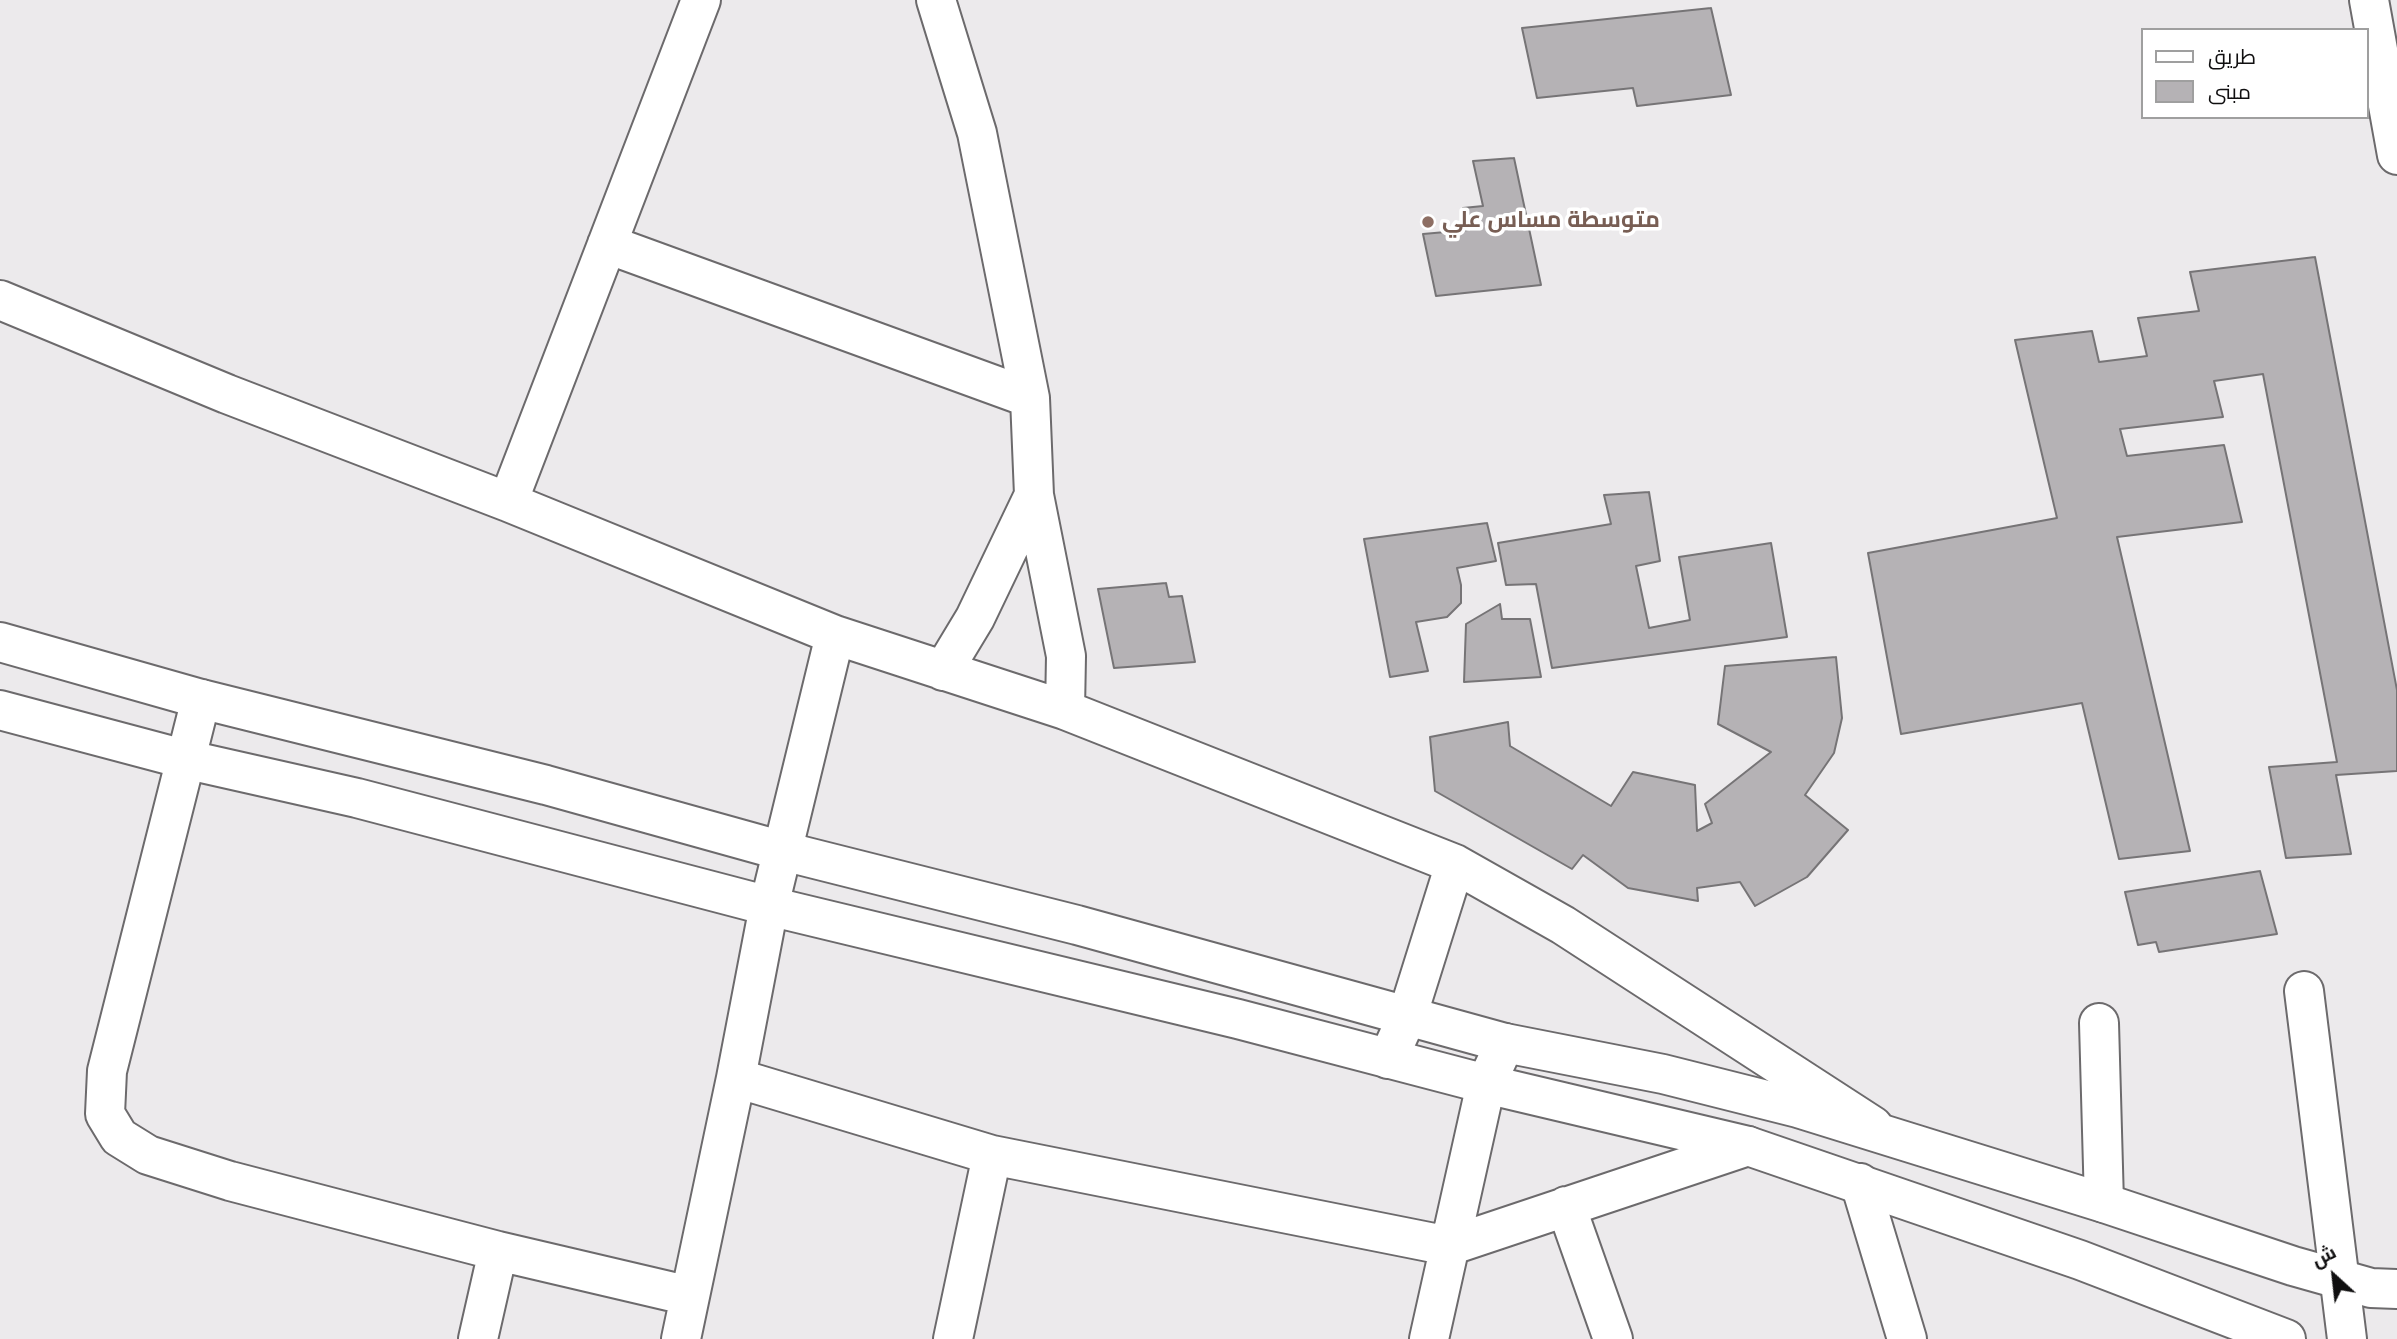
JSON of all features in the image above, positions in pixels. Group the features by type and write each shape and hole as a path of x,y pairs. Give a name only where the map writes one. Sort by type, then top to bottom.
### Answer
{"street":[{"path":"508,502 701,0"},
{"path":"936,0 977,133 1030,398 1034,495 1066,656 1065,710"},
{"path":"2369,0 2393,112 2397,155"},
{"path":"607,244 1030,398"},
{"path":"0,300 228,394 508,502 835,635 1065,710 1455,864 1563,925 1892,1139"},
{"path":"943,671 975,618 1034,495"},
{"path":"681,1339 769,906 835,635"},
{"path":"0,642 201,699 546,785 783,851 1077,925 1505,1043 1663,1074 1798,1108 2104,1203 2293,1266 2376,1289 2397,1289"},
{"path":"201,699 107,1071 106,1114 119,1137 148,1155 230,1181 498,1251 690,1296"},
{"path":"0,710 184,759 357,798 769,906 1225,1016 1486,1084 1748,1146 2080,1260 2281,1338"},
{"path":"532,843 546,785"},
{"path":"1388,1059 1407,1017 1455,864"},
{"path":"2304,991 2347,1339"},
{"path":"2099,1023 2104,1203"},
{"path":"1429,1339 1486,1084 1505,1043"},
{"path":"736,1078 992,1155 1449,1246 1748,1146"},
{"path":"953,1339 992,1155"},
{"path":"1860,1183 1907,1339"},
{"path":"1566,1206 1613,1339"},
{"path":"478,1339 498,1251"}],"building":[{"path":"1711,8 1731,95 1637,106 1633,88 1537,98 1522,28"},
{"path":"1514,158 1541,285 1436,296 1423,234 1468,230 1463,208 1483,206 1473,161"},
{"path":"2315,257 2397,690 2397,771 2336,775 2351,854 2286,858 2269,767 2337,762 2263,374 2214,381 2223,417 2120,429 2127,456 2224,445 2242,522 2117,537 2190,851 2119,859 2082,703 1901,734 1868,553 2057,518 2015,340 2092,331 2099,362 2147,356 2138,318 2199,311 2190,272"},
{"path":"1649,492 1660,561 1636,566 1649,628 1690,620 1679,557 1771,543 1787,637 1552,668 1536,584 1506,585 1498,543 1611,524 1604,495"},
{"path":"1487,523 1496,561 1457,568 1461,603 1447,617 1416,622 1428,671 1390,677 1364,539"},
{"path":"1166,583 1169,597 1182,596 1195,662 1114,668 1098,589"},
{"path":"1500,604 1502,619 1530,619 1541,677 1464,682 1466,624"},
{"path":"1836,657 1842,718 1834,753 1805,795 1848,830 1807,877 1755,906 1740,882 1697,888 1698,901 1628,888 1583,855 1572,869 1435,791 1430,737 1508,722 1510,746 1611,806 1633,772 1695,785 1697,831 1712,823 1705,804 1771,752 1718,724 1725,666"},
{"path":"2260,871 2277,934 2159,952 2156,942 2138,945 2125,892"}],"place":[{"name":"متوسطة مساس علي","path":"1428,222"}]}
